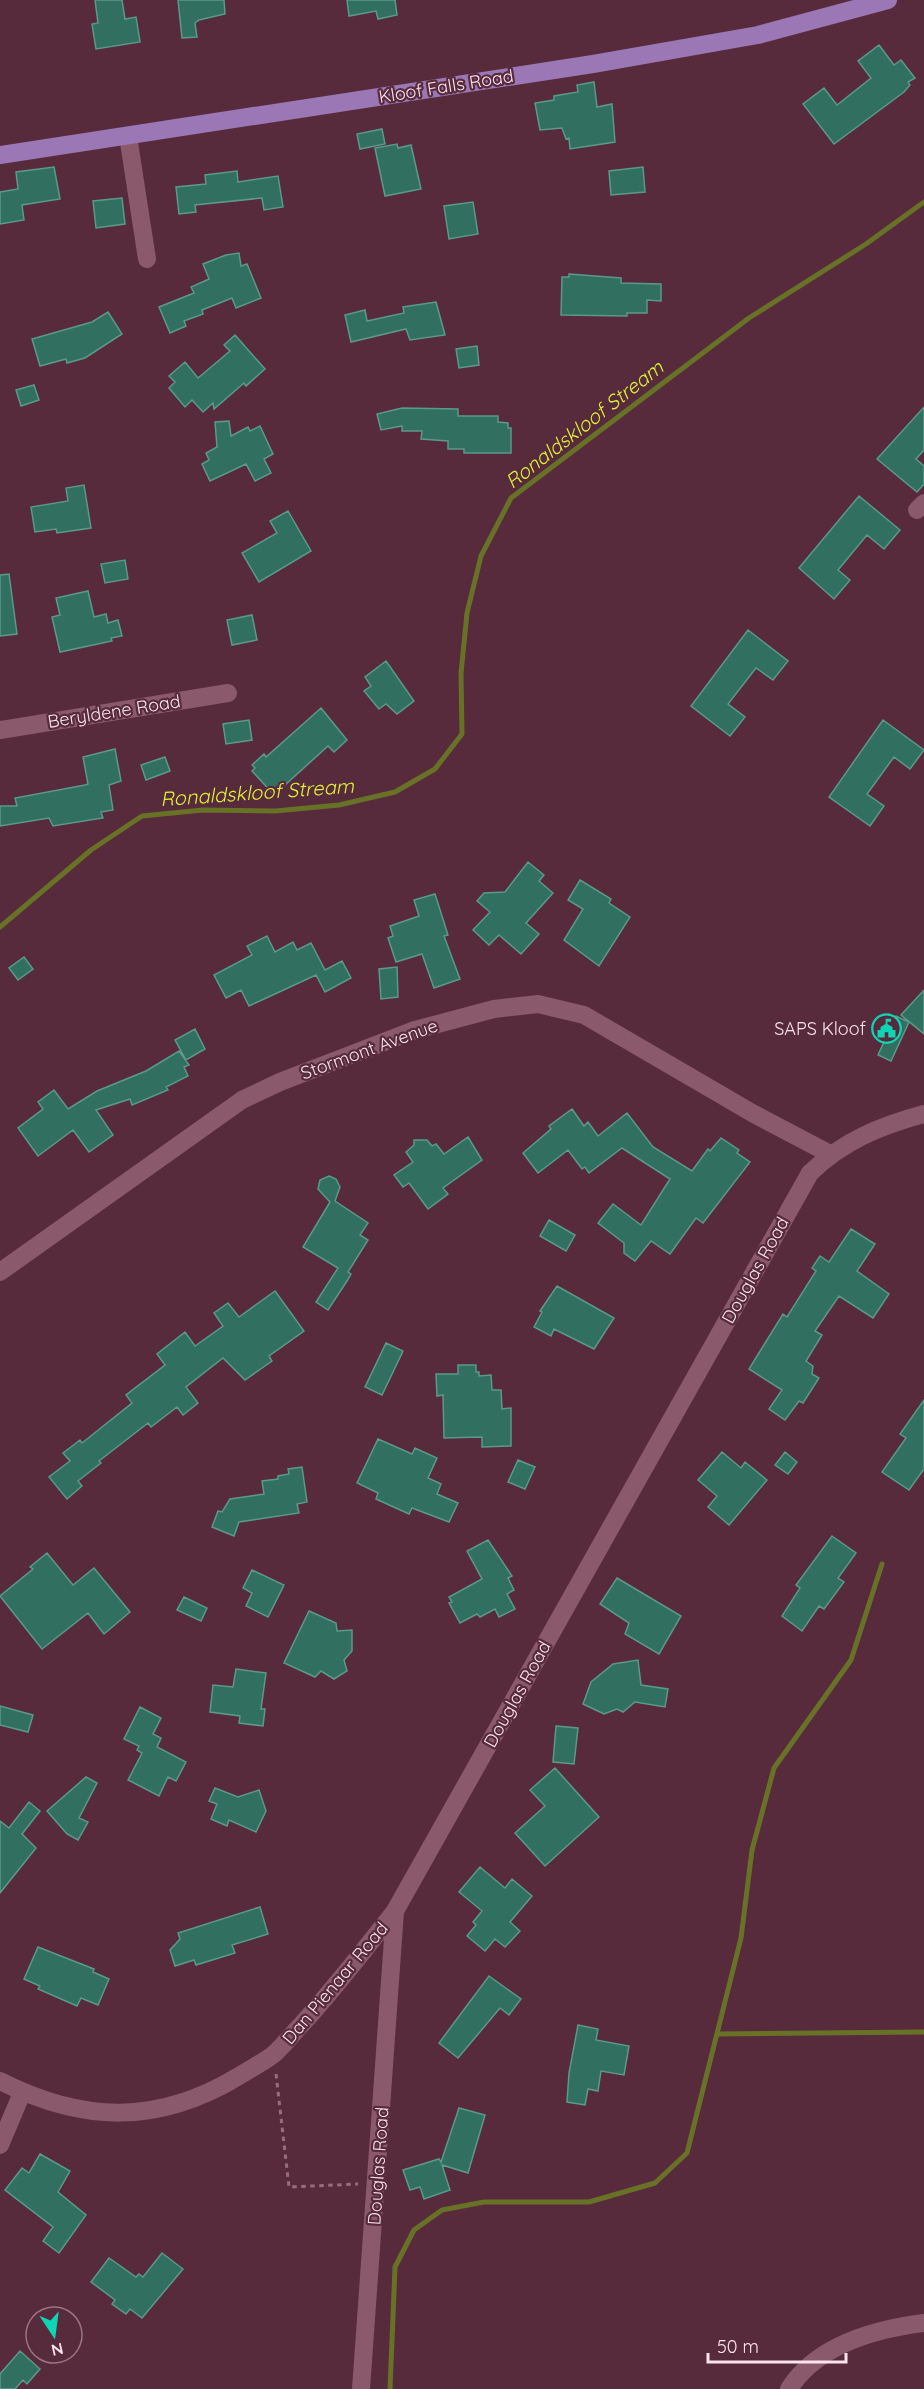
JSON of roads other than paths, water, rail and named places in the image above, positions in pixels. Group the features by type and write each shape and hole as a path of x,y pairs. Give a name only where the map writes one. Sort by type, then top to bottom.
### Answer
{"main road":[{"name":"Kloof Falls Road","path":"0,155 593,64 758,35 888,0"}],"street":[{"path":"129,136 147,259"},
{"name":"Beryldene Road","path":"0,730 228,693"},
{"name":"Stormont Avenue","path":"0,1272 243,1100 280,1082 415,1030 494,1010 538,1004 584,1015 754,1114 830,1154"},
{"name":"Douglas Road","path":"360,2389 378,2183 396,1911 810,1173 830,1154 867,1133 924,1114"},
{"name":"Dan Pienaar Road","path":"0,2081 22,2092 74,2110 124,2113 171,2108 222,2086 273,2054 328,1995 396,1911"},
{"path":"0,2145 22,2092"},
{"path":"789,2389 806,2369 835,2349 883,2330 924,2323"}],"waterway":[{"name":"Ronaldskloof Stream","path":"0,927 91,850 142,816 203,810 275,811 339,805 395,792 435,769 462,734 461,673 467,613 481,556 511,498 749,318 866,244 924,202"},
{"path":"390,2389 395,2267 414,2230 442,2210 484,2202 589,2202 655,2183 687,2153 741,1938 752,1850 774,1768 851,1660 882,1564"},
{"path":"719,2034 924,2032"}],"place":[{"name":"SAPS Kloof","path":"887,1028"}]}
